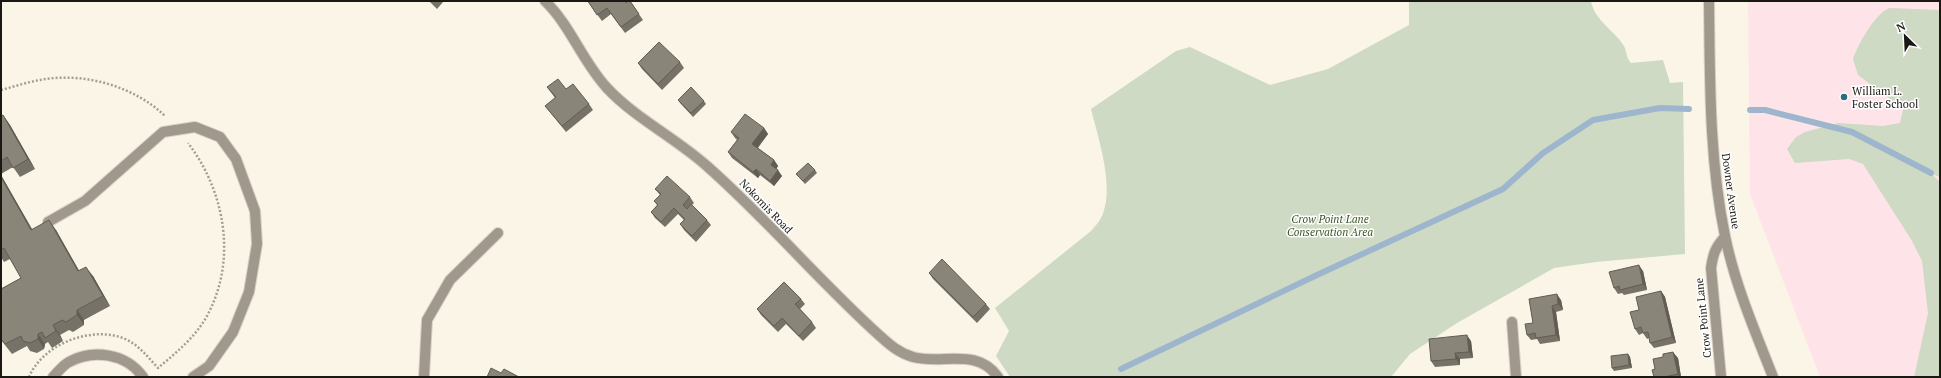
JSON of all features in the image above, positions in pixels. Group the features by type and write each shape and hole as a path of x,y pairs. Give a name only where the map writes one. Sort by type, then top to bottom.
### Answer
{"street":[{"name":"Nokomis Road","path":"545,1 558,15 595,74 618,99 700,160 747,202 789,248 851,309 893,347 904,354 915,358 956,358 974,360 989,367 998,377"},
{"name":"Downer Avenue","path":"1709,1 1712,138 1726,237 1738,282 1773,377"},
{"path":"48,222 85,201 121,171 163,132 195,127 220,136 236,159 255,211 257,244 249,292 233,332 209,366 193,377"},
{"path":"424,377 426,320 450,280 498,233"},
{"name":"Crow Point Lane","path":"1722,377 1711,268 1713,254 1717,245 1726,237"},
{"path":"1512,322 1516,377"},
{"path":"53,377 67,362 89,354 117,358 128,363 143,377"}],"path":[{"path":"1,90 46,79 77,78 108,84 138,96 161,112 178,129 200,158 212,184 220,208 224,231 223,262 219,288 209,313 192,337 158,368 139,347 123,338 106,334 88,334 72,339 57,347 43,358 30,377"}],"shaded area":[{"name":"William L. Foster School","path":"1748,1 1940,1 1940,377 1820,377 1750,194"}],"green space":[{"name":"Crow Point Lane Conservation Area","path":"1409,1 1591,1 1600,20 1624,46 1628,59 1631,63 1663,60 1670,83 1683,82 1685,254 1596,262 1554,268 1457,323 1410,354 1391,377 1010,377 996,356 1009,331 995,308 1091,231 1103,213 1107,186 1106,173 1101,146 1091,109 1176,51 1190,47 1270,85 1328,69 1409,25"},
{"path":"1889,8 1940,10 1940,177 1932,174 1940,182 1940,377 1914,377 1928,313 1922,261 1912,241 1863,164 1849,159 1795,163 1787,149 1796,137 1805,132 1838,123 1883,126 1900,123 1903,109 1858,75 1853,59 1863,38 1873,23 1878,16"}],"building":[{"path":"588,1 625,1 626,3 630,1 639,14 621,27 607,8 597,15"},
{"path":"659,42 680,62 658,84 638,63"},
{"path":"558,79 566,89 573,84 589,104 562,126 545,106 556,97 547,87"},
{"path":"691,87 704,101 691,113 678,100"},
{"path":"745,114 764,128 752,144 774,160 771,165 778,170 770,181 756,169 753,172 728,152 739,138 731,132"},
{"path":"3,115 28,159 13,168 7,157 1,161 1,116"},
{"path":"808,163 815,170 803,181 796,174"},
{"path":"667,176 690,197 683,205 687,209 691,204 707,220 692,236 680,224 685,219 674,208 661,222 651,212 658,205 654,201 661,194 655,189"},
{"path":"1,177 31,230 49,220 78,271 86,267 103,296 77,310 77,315 66,322 62,320 53,325 56,331 45,338 42,332 38,334 38,339 30,343 23,341 21,336 5,344 1,339 1,289 21,278 4,248 1,250"},
{"path":"942,259 986,304 973,317 929,273"},
{"path":"1639,265 1643,284 1620,290 1619,286 1614,288 1609,272"},
{"path":"784,282 801,299 795,304 812,322 799,336 782,318 774,326 757,309"},
{"path":"1661,291 1672,337 1650,343 1648,332 1643,333 1641,327 1635,329 1630,312 1639,310 1636,297"},
{"path":"1557,294 1558,304 1552,306 1556,335 1536,338 1535,333 1527,335 1525,324 1533,323 1529,299"},
{"path":"1467,335 1469,352 1455,353 1456,359 1431,361 1429,339"},
{"path":"1673,352 1678,374 1664,377 1654,377 1652,370 1655,369 1653,359 1663,357 1663,354"},
{"path":"1628,354 1629,365 1612,368 1611,356"},
{"path":"491,368 501,373 504,369 519,377 487,377"}],"waterway":[{"path":"1121,369 1317,275 1503,189 1543,153 1593,120 1660,108 1689,109"},
{"path":"1750,110 1765,110 1852,132 1931,173"}],"place":[{"name":"William L. Foster School","path":"1844,97"}]}
